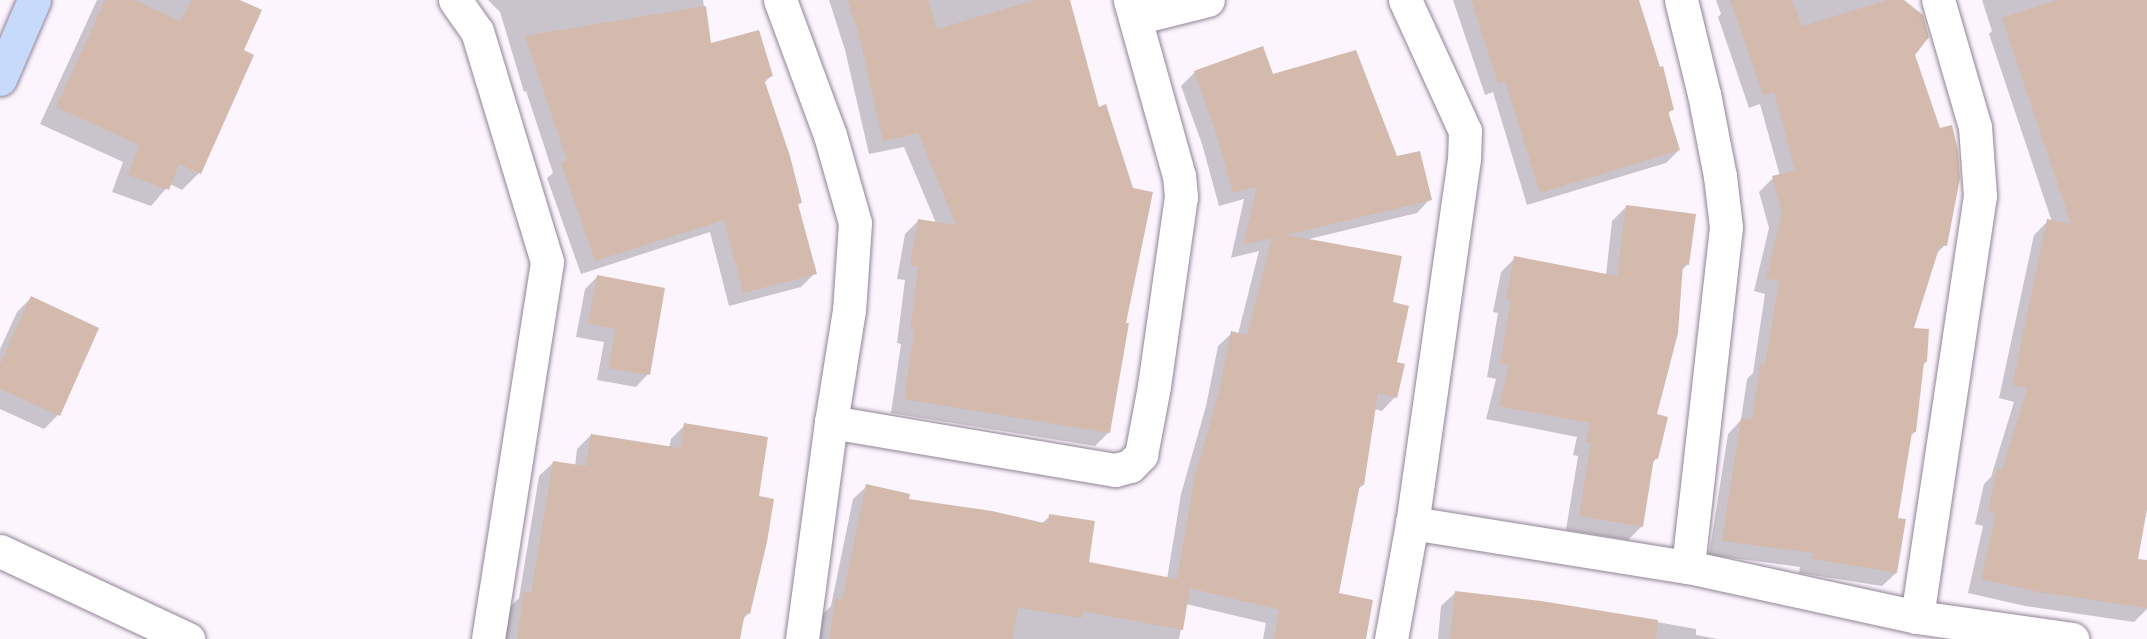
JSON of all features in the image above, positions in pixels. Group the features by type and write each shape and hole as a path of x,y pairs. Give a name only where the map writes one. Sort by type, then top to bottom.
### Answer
{"street":[{"path":"0,79 34,0"},
{"path":"455,0 477,30 547,262 488,639"},
{"path":"780,0 830,135 855,223 849,310 831,422 802,639"},
{"path":"831,422 1115,470 1130,466 1141,455 1154,386 1181,197 1179,176 1133,9 1208,0"},
{"path":"1391,639 1412,523 1464,159 1466,131 1405,0"},
{"path":"1681,0 1704,94 1720,176 1726,227 1688,567"},
{"path":"1917,617 1980,196 1975,127 1938,0"},
{"path":"1412,523 1688,567 1917,617 2072,639"},
{"path":"0,551 188,639"}],"building":[{"path":"105,0 134,0 181,21 191,0 240,0 262,10 244,50 254,55 201,174 179,164 169,190 128,175 139,145 56,107"},
{"path":"847,0 928,0 937,29 1035,0 1070,0 1099,107 1106,104 1133,188 1153,192 1126,323 1129,323 1110,433 904,399 914,330 910,330 918,267 910,265 918,219 956,225 918,133 883,141 859,35"},
{"path":"1471,0 1639,0 1660,67 1663,66 1674,110 1668,111 1680,150 1540,193 1505,81 1498,83"},
{"path":"1730,0 1792,0 1802,26 1888,0 1904,0 1923,15 1929,37 1915,55 1940,128 1952,125 1958,151 1960,178 1947,246 1940,245 1914,328 1929,329 1927,362 1924,362 1916,432 1912,432 1898,518 1906,519 1897,573 1812,559 1813,553 1722,541 1741,418 1752,420 1760,364 1765,364 1779,281 1766,278 1782,213 1772,176 1795,170 1774,92 1763,95"},
{"path":"2056,0 2147,0 2147,509 2138,559 2147,560 2147,608 2039,592 1981,579 1996,513 1988,511 1997,469 2002,470 2027,388 2012,385 2047,219 2071,224 2002,18"},
{"path":"706,6 711,43 759,30 773,76 764,79 790,156 802,203 798,204 817,274 743,293 724,220 595,261 561,163 567,160 525,36"},
{"path":"1263,46 1273,74 1356,50 1397,156 1420,151 1432,200 1287,235 1402,256 1393,302 1409,306 1397,362 1405,364 1397,398 1378,393 1364,485 1360,484 1339,593 1373,600 1366,639 1274,639 1279,610 1190,588 1183,630 1083,611 1082,618 1018,608 1012,639 829,639 835,599 842,600 866,484 910,494 909,499 992,511 1048,524 1049,514 1095,521 1089,562 1177,579 1194,480 1219,391 1231,331 1247,335 1272,238 1243,245 1257,187 1233,193 1215,130 1194,71"},
{"path":"1626,205 1696,214 1689,265 1683,264 1678,333 1657,414 1668,417 1658,459 1654,458 1643,527 1579,516 1591,443 1586,442 1590,423 1499,406 1509,365 1500,364 1511,300 1506,299 1514,256 1617,276"},
{"path":"597,275 665,288 650,375 608,368 616,329 588,324"},
{"path":"31,296 99,328 60,416 0,389 0,364"},
{"path":"684,423 768,437 759,496 774,499 767,542 750,614 745,613 740,639 517,639 523,592 531,593 553,461 586,466 591,434 680,448"},
{"path":"1455,591 1541,601 1658,620 1656,639 1450,639"}]}
